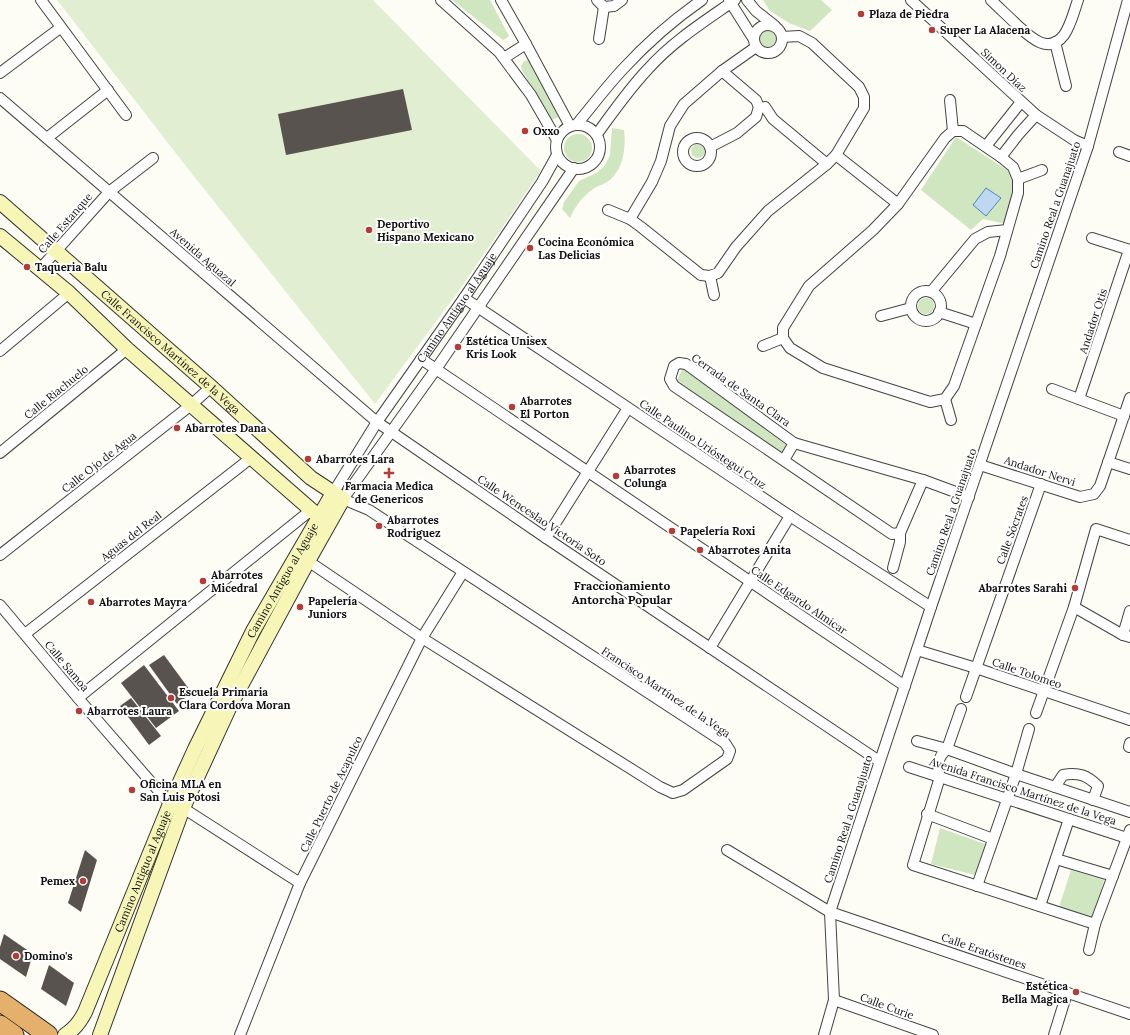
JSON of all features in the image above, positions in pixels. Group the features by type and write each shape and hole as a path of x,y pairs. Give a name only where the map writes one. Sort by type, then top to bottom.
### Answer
{"highway":[{"path":"0,1002 48,1035"},
{"path":"0,1025 14,1035"}],"street":[{"path":"40,0 126,115"},
{"path":"441,0 504,58 531,95 557,140"},
{"path":"501,0 574,125"},
{"path":"599,39 601,3 614,6 622,0"},
{"path":"574,125 585,125 592,129 597,134 600,141 598,156 594,162 582,169 567,166 557,155 557,140 560,134 574,125 622,70 655,37 687,10 702,0"},
{"path":"597,134 617,106 648,68 683,37 731,1 762,52 771,52 778,48 782,41 782,37 778,29 756,11 747,0"},
{"name":"Simon Díaz","path":"911,0 1036,116 1074,140 1088,146"},
{"path":"991,0 1033,40 1047,44 1056,42 1064,35 1078,0"},
{"name":"Camino Real a Guanajuato","path":"824,1035 834,1000 830,912 879,761 1088,146 1128,0"},
{"path":"630,219 652,182 661,161 670,126 684,104 755,42 756,30 759,27 767,24 775,26"},
{"path":"0,73 60,28"},
{"path":"608,210 630,219 701,275 710,276 718,273 736,247 768,211 827,164 836,155 864,108 864,97 859,87 812,43 799,36 782,37"},
{"path":"1056,42 1066,86"},
{"path":"504,58 526,44"},
{"path":"722,71 766,107 773,119 827,164"},
{"path":"46,138 108,90"},
{"name":"Avenida Aguazal","path":"0,98 377,422 391,432"},
{"path":"950,100 953,131"},
{"path":"986,146 1021,102"},
{"path":"710,148 737,133 766,107"},
{"path":"1002,157 1018,135 1036,116"},
{"path":"953,131 963,131 986,146 1013,167 1018,179 1018,192 1000,256 954,386 945,399 930,402 823,368 790,348 784,338 783,328 809,286 873,230 898,204 945,138 953,131"},
{"path":"1119,152 1130,156"},
{"name":"Camino Antiguo al Aguaje","path":"338,496 377,422 464,298 542,182 557,155"},
{"path":"836,155 898,204"},
{"name":"Calle Estanque","path":"40,269 109,192 154,158"},
{"name":"Camino Antiguo al Aguaje","path":"65,1035 72,1031 85,1012 170,804 195,749 253,631 320,517 391,432 574,168"},
{"path":"1018,179 1042,170"},
{"name":"Calle Francisco Martínez de la Vega","path":"0,202 211,386 311,478 338,496"},
{"path":"931,292 975,240 988,232 1007,230"},
{"path":"1092,238 1130,250"},
{"path":"2,242 40,269 69,293 127,349 320,517 78,698"},
{"name":"Andador Otis","path":"1080,399 1130,250"},
{"path":"710,276 714,295"},
{"path":"921,292 931,292 938,298 940,307 939,312 933,319 924,321 915,317 912,313 911,303 916,294 921,292"},
{"path":"0,351 69,293"},
{"name":"Calle Paulino Urióstegui Cruz","path":"464,298 790,516 931,607"},
{"path":"881,316 911,308"},
{"path":"939,312 976,324"},
{"path":"762,346 784,338"},
{"name":"Calle Riachuelo","path":"0,453 127,349"},
{"name":"Calle Edgardo Almicar","path":"421,360 905,686"},
{"name":"Cerrada de Santa Clara","path":"900,533 892,534 674,386 670,379 674,366 679,363 686,364 794,443 923,480 968,497"},
{"name":"Calle Ojo de Agua","path":"0,555 191,405 211,386"},
{"path":"1052,389 1124,416"},
{"path":"1130,398 1108,462 1130,469"},
{"path":"945,399 951,420"},
{"path":"546,538 628,408"},
{"name":"Calle Wenceslao Victoria Soto","path":"391,432 546,538 879,761"},
{"path":"784,460 794,443"},
{"name":"Aguas del Real","path":"25,634 251,458"},
{"name":"Andador Nervi","path":"980,465 1080,497 1094,494 1100,486 1108,462"},
{"path":"893,568 900,542 900,533 923,480"},
{"name":"Calle Sócrates","path":"966,698 1041,484"},
{"name":"Francisco Martínez de la Vega","path":"308,561 422,638 660,787 673,793 683,790 727,759 730,751 725,743 369,510 338,496"},
{"path":"710,648 790,516"},
{"name":"Camino Antiguo al Aguaje","path":"100,1035 184,808 230,706 308,561 320,517"},
{"path":"1036,713 1074,607 1096,529 1130,540"},
{"name":"Calle Puerto de Acapulco","path":"240,1035 300,883 422,638 462,572"},
{"name":"Calle Samoa","path":"0,605 170,804"},
{"path":"1074,607 1126,636 1130,611"},
{"name":"Calle Tolomeo","path":"917,650 976,668 1130,720"},
{"path":"961,708 947,749 939,759 937,768 940,777 927,814 913,866 1095,924"},
{"path":"977,886 1016,774 1029,729"},
{"name":"Avenida Francisco Martínez de la Vega","path":"917,741 947,749 1130,812"},
{"name":"Avenida Francisco Martínez de la Vega","path":"909,767 1069,819 1129,835"},
{"path":"1055,787 1063,775 1072,773 1089,778 1098,786 1093,800"},
{"path":"170,804 184,808 300,883"},
{"path":"927,814 993,839"},
{"path":"1040,906 1069,819"},
{"path":"1089,950 1095,924 1129,835"},
{"name":"Calle Eratóstenes","path":"727,850 830,912 1130,1014"},
{"path":"1056,859 1113,876"},
{"path":"1054,1035 1067,992"},
{"name":"Calle Curie","path":"834,1000 933,1035"}],"green space":[{"name":"Deportivo Hispano Mexicano","path":"57,0 373,0 541,171 460,289 375,404 185,165"},
{"path":"452,0 490,0 509,36 503,40"},
{"path":"763,0 821,0 832,10 810,31 789,23 770,11"},
{"path":"768,29 775,32 778,39 775,46 768,49 761,46 758,39 761,32"},
{"path":"527,60 530,61 558,117 552,120 523,72 521,67 523,62"},
{"path":"612,128 624,130 625,144 621,163 615,175 610,180 596,187 584,197 575,208 570,218 562,209 564,202 579,181 598,172 605,165 610,155"},
{"path":"578,134 588,138 592,148 588,158 578,162 568,158 564,148 568,138"},
{"path":"956,137 1015,175 1006,224 983,219 971,230 921,190"},
{"path":"695,144 701,144 705,148 705,154 701,158 695,158 691,154 691,148"},
{"path":"923,298 929,298 934,303 932,312 929,314 923,314 918,309 918,303"},
{"path":"683,367 786,445 784,455 676,383"},
{"path":"940,828 988,845 979,876 931,864"},
{"path":"1071,870 1104,880 1094,917 1059,907"}],"water":[{"path":"986,188 1001,198 986,216 973,205"}],"building":[{"path":"403,89 412,130 286,155 278,114"},
{"path":"164,655 192,693 177,704 149,665"},
{"path":"144,665 179,711 156,728 121,683"},
{"path":"131,698 161,736 149,745 120,706"},
{"name":"Pemex","path":"85,850 97,860 81,912 68,903"},
{"name":"Domino's","path":"4,934 33,954 26,977 0,959 0,947"},
{"path":"49,965 74,983 66,1006 41,989"}],"place":[{"name":"Plaza de Piedra","path":"861,14"},
{"name":"Super La Alacena","path":"932,30"},
{"name":"Oxxo","path":"525,131"},
{"name":"Deportivo Hispano Mexicano","path":"369,230"},
{"name":"Cocina Económica Las Delicias","path":"530,248"},
{"name":"Taqueria Balu","path":"27,267"},
{"name":"Estética Unisex Kris Look","path":"458,347"},
{"name":"Abarrotes El Porton","path":"512,407"},
{"name":"Abarrotes Dana","path":"177,428"},
{"name":"Abarrotes Lara","path":"308,459"},
{"name":"Farmacia Medica de Genericos","path":"389,473"},
{"name":"Abarrotes Colunga","path":"616,476"},
{"name":"Abarrotes Rodriguez","path":"379,526"},
{"name":"Papelería Roxi","path":"672,531"},
{"name":"Abarrotes Anita","path":"700,550"},
{"name":"Abarrotes Micedral","path":"203,581"},
{"name":"Abarrotes Sarahi","path":"1075,588"},
{"name":"Abarrotes Mayra","path":"91,602"},
{"name":"Papelería Juniors","path":"300,607"},
{"name":"Escuela Primaria Clara Cordova Moran","path":"171,698"},
{"name":"Abarrotes Laura","path":"79,711"},
{"name":"Oficina MLA en San Luis Potosi","path":"132,790"},
{"name":"Pemex","path":"83,881"},
{"name":"Domino's","path":"16,956"},
{"name":"Estética Bella Magica","path":"1076,992"}],"district":[{"name":"Fraccionamiento Antorcha Popular","path":"622,592"}]}
